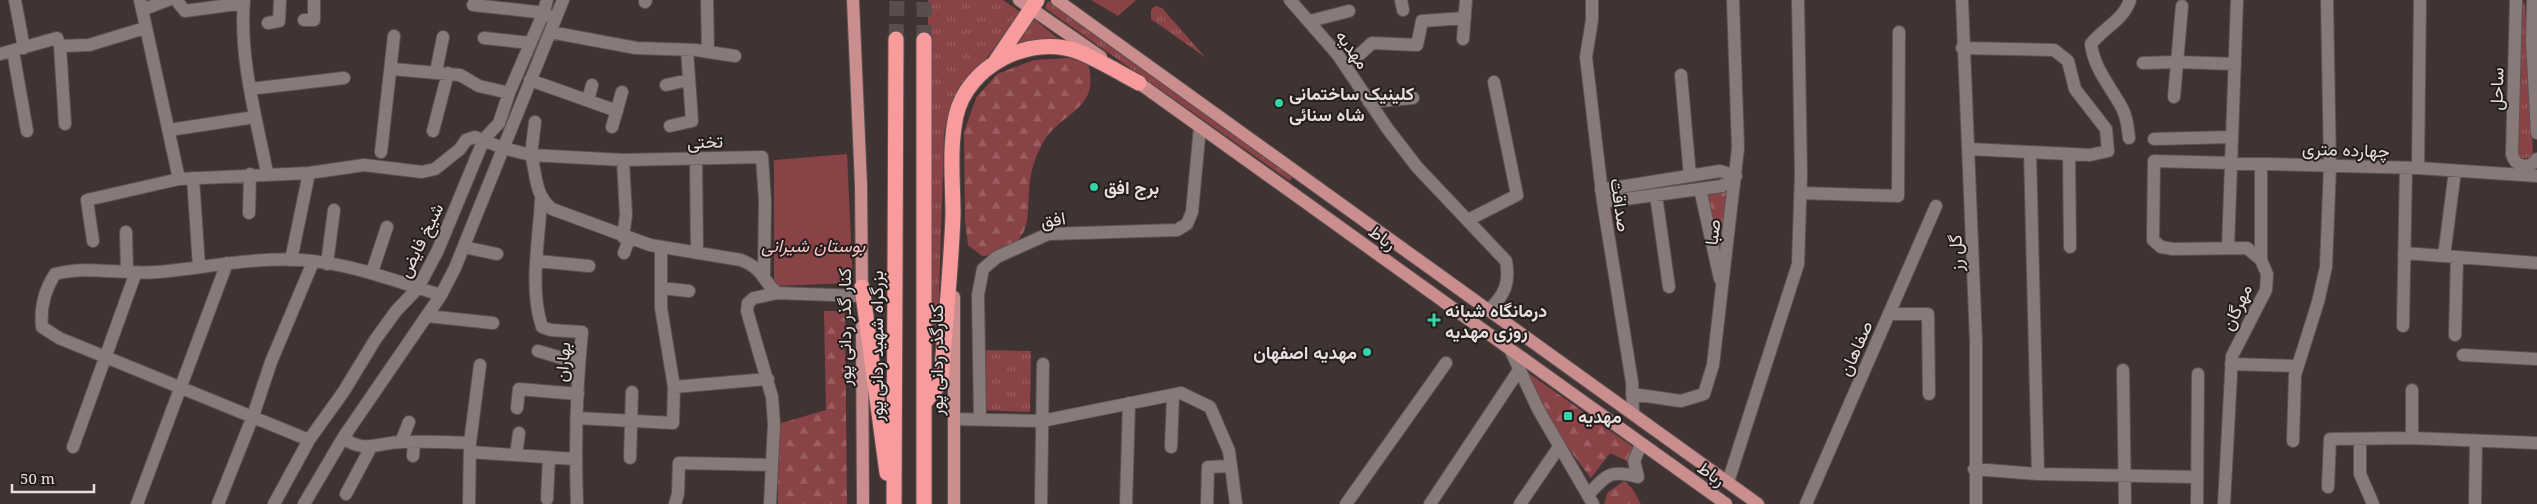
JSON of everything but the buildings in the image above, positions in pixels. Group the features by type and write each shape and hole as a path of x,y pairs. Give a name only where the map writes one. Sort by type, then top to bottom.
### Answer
{"highway":[{"path":"996,61 1035,4"},
{"name":"بزرگراه شهید ردانی پور","path":"893,504 896,39"},
{"path":"924,40 924,504"},
{"path":"925,402 941,382 953,215 952,148 956,115 966,89 981,72 996,61 1023,50 1051,47 1077,51 1139,83"},
{"path":"862,291 893,504"}],"main road":[{"name":"کنار گذر ردانی پور","path":"853,0 861,185 863,504"},
{"name":"رباط","path":"1019,0 1035,4 1139,83 1726,504"},
{"name":"رباط","path":"1056,0 1490,309 1758,504"},
{"path":"1324,216 1336,199"},
{"name":"کنارگذر ردانی پور","path":"953,215 954,504"}],"street":[{"path":"15,0 27,131"},
{"path":"168,0 141,5 180,179"},
{"path":"176,0 185,11 244,2 242,16 250,89 267,173"},
{"path":"268,23 279,21 280,0"},
{"path":"304,20 314,20 314,0"},
{"name":"شیخ فایض","path":"304,504 343,438 441,295 464,248 550,32 547,0"},
{"name":"شیخ فایض","path":"274,504 309,440 344,391 375,340 396,311 418,288 438,250 448,220 467,183 484,138 500,123 508,93 530,43 563,0"},
{"path":"707,0 708,52"},
{"name":"مهدیه","path":"1290,0 1310,21 1338,56 1417,167 1506,261 1507,287 1490,309"},
{"path":"1463,40 1466,0"},
{"name":"صداقت","path":"1592,0 1592,20 1586,57 1602,196 1632,394 1633,413"},
{"name":"صبا","path":"1632,394 1681,401 1704,394 1713,365 1738,148 1733,0"},
{"path":"1728,482 1798,264 1800,193 1798,0"},
{"name":"گل رز","path":"1962,0 1962,48 1969,149 1976,341 1974,469 1976,504"},
{"path":"2129,138 2123,109 2092,56 2091,44 2100,33 2114,24 2126,12 2130,0"},
{"path":"2237,0 2228,248 2247,248 2261,260"},
{"path":"2293,441 2298,366 2318,302 2326,267 2330,166 2326,0"},
{"path":"2403,326 2404,252 2412,168 2420,0"},
{"name":"ساحل","path":"2516,0 2512,154 2518,164 2535,169"},
{"path":"2533,0 2532,40 2537,133"},
{"path":"473,6 496,4 550,16"},
{"path":"2174,96 2182,6"},
{"path":"1310,21 1349,11"},
{"path":"1360,54 1372,43 1417,45 1422,21 1465,18"},
{"path":"60,46 89,45 145,28"},
{"path":"550,32 636,48 687,50 735,56"},
{"path":"1800,193 1898,196 1899,32"},
{"path":"381,152 392,69 394,36"},
{"path":"433,131 442,73 443,37"},
{"path":"0,54 58,38 65,124"},
{"path":"484,38 530,43"},
{"path":"1962,48 2054,50 2068,61 2075,89 2106,129 2108,151 2090,155 1969,149"},
{"path":"670,126 692,121 687,50"},
{"path":"2143,63 2235,64"},
{"path":"392,69 460,75 479,86 508,93"},
{"path":"1681,75 1690,176"},
{"path":"250,89 344,78"},
{"path":"530,80 617,111"},
{"path":"666,85 688,80"},
{"path":"1468,220 1517,195 1494,82"},
{"path":"588,100 592,85"},
{"path":"612,127 622,92"},
{"path":"1369,102 1413,98"},
{"path":"169,130 255,116"},
{"path":"534,122 531,155 541,200 552,209 626,238 661,247 741,260 754,265 764,274 771,287 777,293"},
{"name":"افق","path":"980,419 978,295 983,270 998,256 1048,234 1177,230 1187,224 1192,212 1200,127"},
{"path":"93,241 87,200 180,179 267,173 309,173 364,165 422,172 435,169 446,162 466,140 475,137 484,138"},
{"path":"2154,139 2232,137"},
{"name":"تختی","path":"484,138 503,148 531,155 624,160 762,157 765,201 764,274"},
{"path":"2030,152 2038,474"},
{"path":"2069,154 2070,247"},
{"path":"696,158 696,253"},
{"path":"624,160 626,215 624,253"},
{"name":"چهارده متری","path":"2228,248 2173,249 2161,246 2153,240 2154,161 2412,168 2454,171 2535,169"},
{"name":"مهرگان","path":"2224,504 2230,364 2232,356 2266,290 2267,274 2261,260 2261,164"},
{"path":"1602,196 1720,171 1736,176"},
{"path":"2454,171 2450,256 2454,335"},
{"path":"291,260 309,173"},
{"path":"249,213 250,174"},
{"path":"1602,196 1656,195 1722,186 1736,176"},
{"path":"193,178 199,266"},
{"path":"1700,189 1722,290"},
{"path":"1656,195 1669,287"},
{"name":"بهاران","path":"541,200 537,261 537,314 542,327 551,330 582,332 575,459 577,504"},
{"name":"صفاهان","path":"1806,504 1936,206"},
{"path":"327,264 334,210"},
{"path":"372,272 387,227"},
{"path":"73,446 107,357 132,271 126,232"},
{"path":"577,418 673,423 674,388 661,308 661,247"},
{"path":"464,248 497,254"},
{"path":"2404,252 2537,263"},
{"path":"309,440 59,338 42,327 40,311 46,288 55,274 71,269 108,273 156,272 226,263 291,260 372,272 441,295"},
{"path":"537,261 589,266"},
{"path":"218,504 253,416 270,362 313,262"},
{"path":"137,504 226,263"},
{"path":"661,288 689,291"},
{"path":"770,504 774,424 772,397 747,311 748,303 754,298 777,293 862,291"},
{"path":"1888,314 1928,314 1929,394"},
{"path":"427,316 493,322"},
{"path":"538,351 579,363"},
{"path":"1511,351 1538,409 1590,500 1612,473 1620,472 1638,477 1634,461 1641,444"},
{"path":"2463,355 2537,359"},
{"path":"1346,504 1446,363"},
{"path":"1041,504 1042,364"},
{"path":"2230,364 2298,366"},
{"path":"469,504 470,447 480,365"},
{"path":"1430,504 1519,370"},
{"path":"2123,370 2125,504"},
{"path":"2197,504 2198,374"},
{"path":"674,388 768,379"},
{"path":"517,408 519,389 578,394"},
{"path":"2412,390 2412,438"},
{"path":"630,458 632,392"},
{"path":"954,419 1042,421 1181,393 1210,407 1229,451 1236,504"},
{"path":"1170,447 1173,394"},
{"path":"1126,504 1128,403"},
{"path":"401,442 409,422"},
{"path":"516,455 519,433"},
{"path":"343,438 353,445 371,447 401,442 414,442 470,447 516,455 575,459"},
{"path":"2328,487 2330,439 2412,438 2537,443"},
{"path":"2360,439 2360,474 2372,504"},
{"path":"2475,504 2476,441"},
{"path":"413,456 414,442"},
{"path":"1520,504 1559,446"},
{"path":"346,494 371,447"},
{"path":"547,499 549,457"},
{"path":"675,504 678,494 679,463 771,464"},
{"path":"1207,504 1208,467 1231,466"},
{"path":"1974,469 2038,474 2197,477"}],"green space":[{"path":"928,0 1003,0 1020,12 958,95 944,134 938,326 928,324"},
{"path":"1091,0 1136,0 1118,16"},
{"path":"1048,1 1292,177 1290,181 1045,8"},
{"path":"2522,1 2525,4 2533,154 2529,158 2522,158 2516,153 2519,3"},
{"path":"1155,6 1162,8 1205,57 1151,19 1151,10"},
{"path":"1034,19 1066,45 1007,54"},
{"path":"1069,58 1088,64 1089,92 1077,109 1050,133 1039,150 1031,173 1027,218 1023,233 1015,244 1006,250 982,256 968,245 965,221 964,132 976,98 997,74 1034,60"},
{"name":"بوستان شیرانی","path":"847,154 853,283 774,286 774,160"},
{"path":"1727,190 1719,271 1706,193"},
{"path":"824,311 845,311 847,504 778,504 778,424 826,410"},
{"path":"980,350 1031,351 1030,412 978,410"},
{"path":"1527,372 1633,447 1629,462 1610,453 1591,478 1555,427"},
{"path":"1624,481 1632,488 1641,504 1604,504 1608,492"}],"tunnel":[{"path":"896,39 897,0"},
{"path":"924,0 924,40"}],"place":[{"name":"کلینیک ساختمانی شاه سنائی","path":"1279,103"},
{"name":"برج افق","path":"1094,187"},
{"name":"درمانگاه شبانه روزی مهدیه","path":"1434,320"},
{"name":"مهدیه اصفهان","path":"1367,352"},
{"name":"مهدیه","path":"1568,416"}]}
